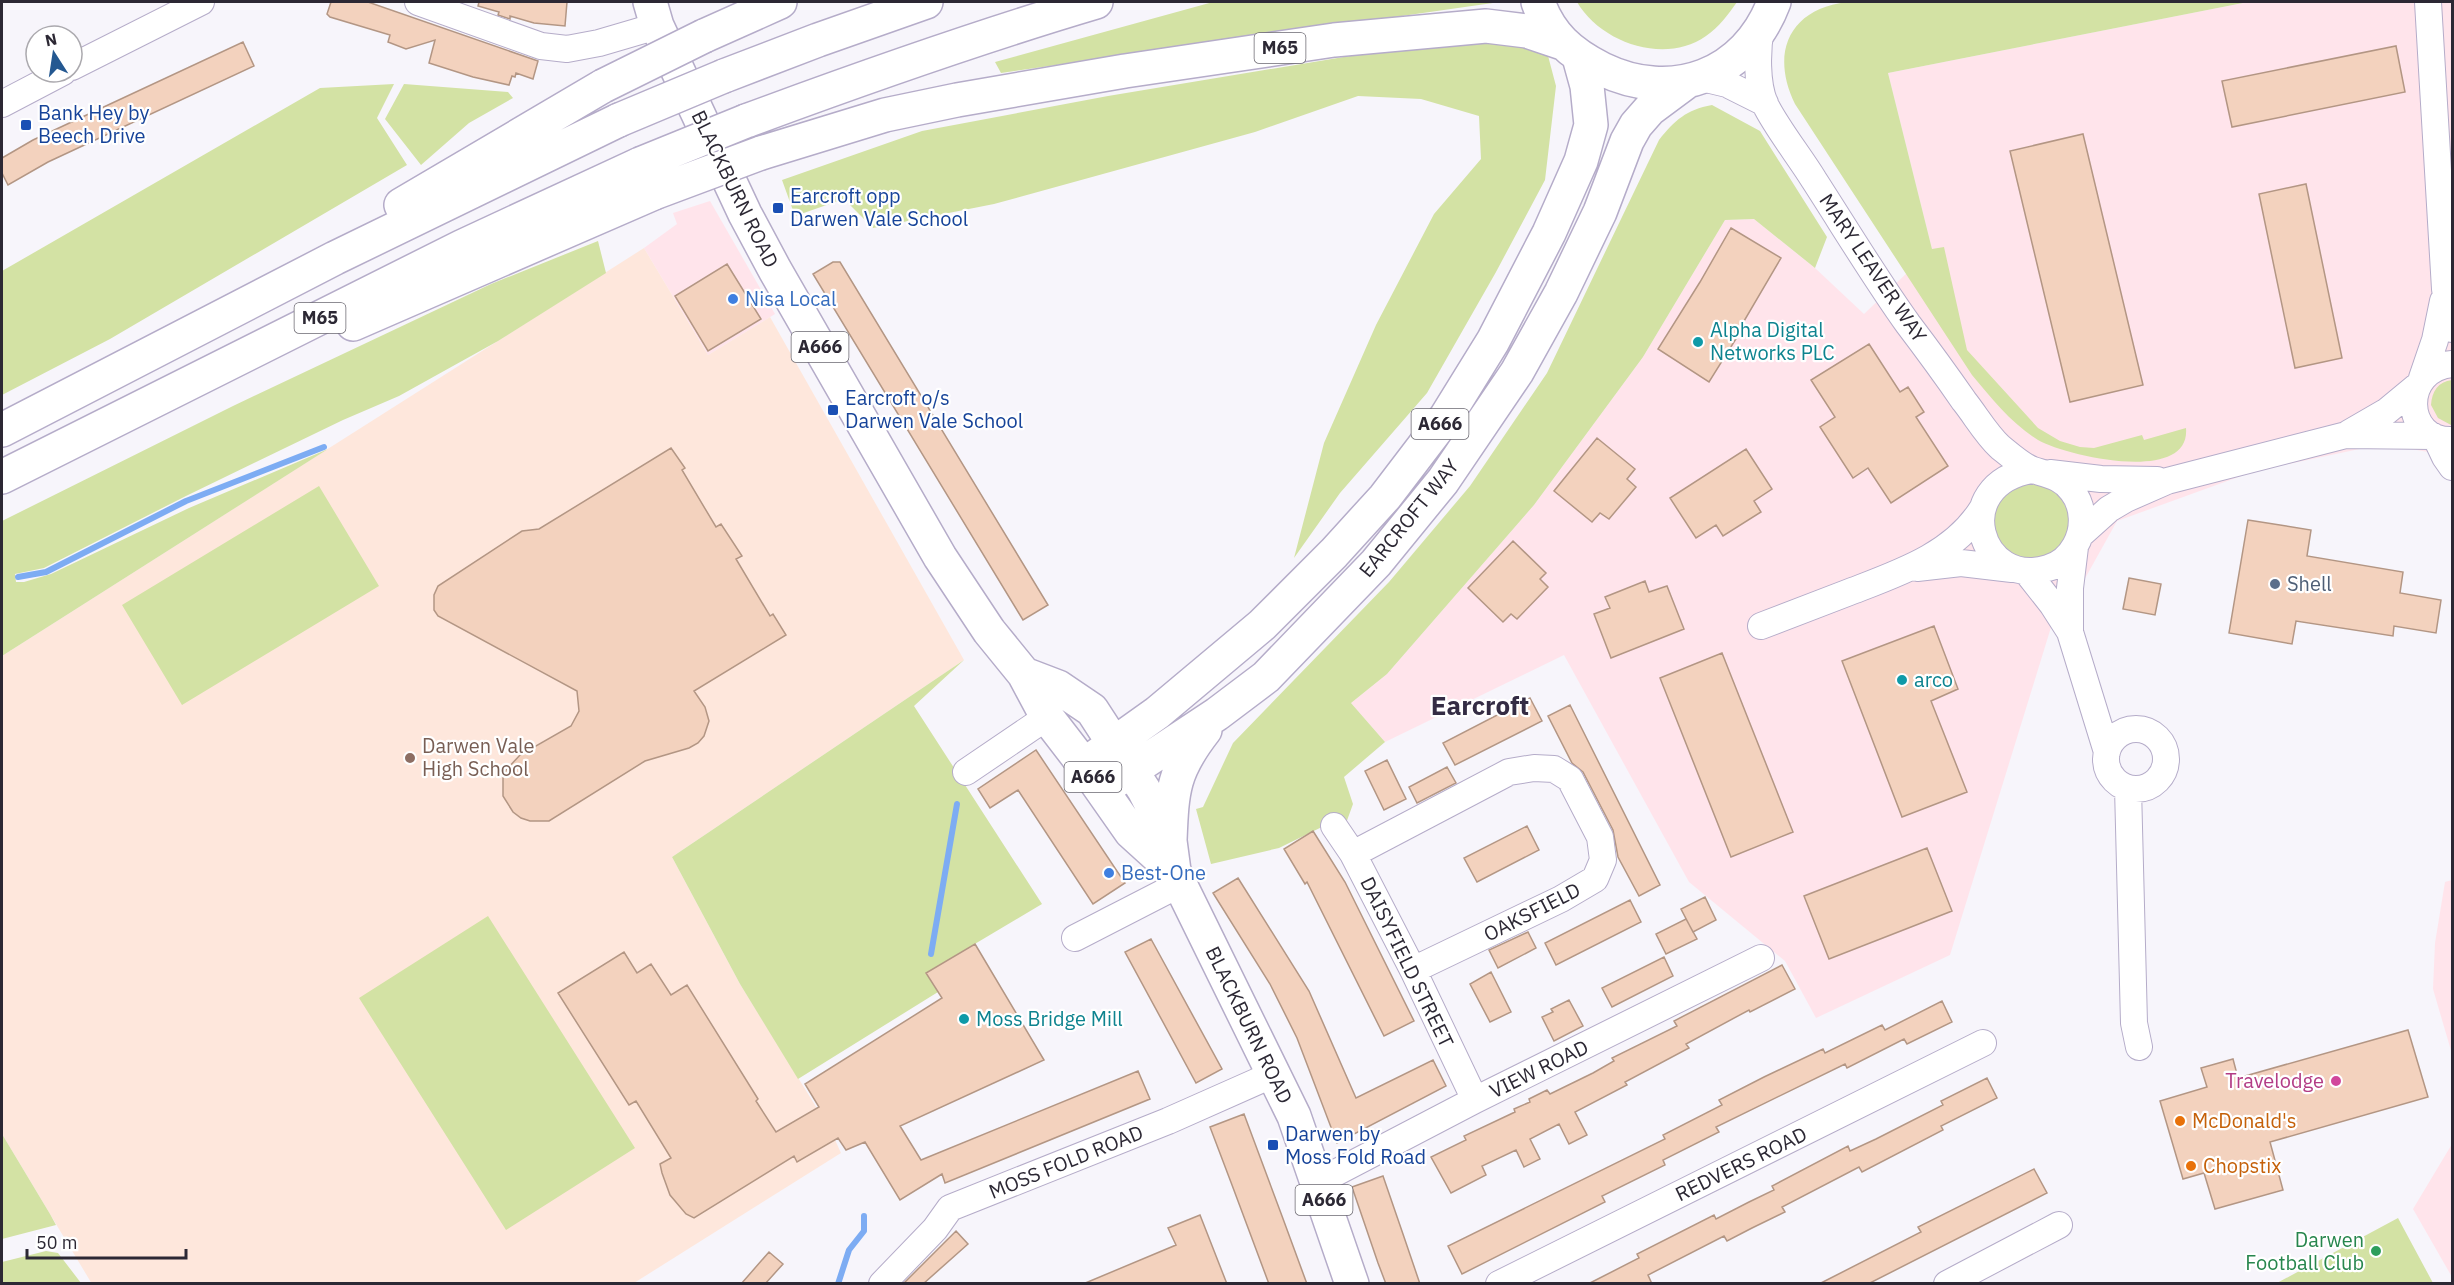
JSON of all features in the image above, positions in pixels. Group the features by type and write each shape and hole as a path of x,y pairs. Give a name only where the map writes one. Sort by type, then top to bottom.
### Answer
{"highway":[{"path":"106,376 603,86 704,36 780,2"},
{"name":"M65","path":"2,430 335,258 619,120 724,76 926,2"},
{"name":"M65","path":"2,477 461,247 640,164 746,121 889,68 997,31 1096,2"},
{"name":"A666","path":"1538,2 1542,15 1570,50 1632,80 1663,85 1693,80 1724,66 1744,49 1774,12"},
{"name":"BLACKBURN ROAD","path":"653,14 745,214 940,557 989,631 1024,674 1047,717 1131,832 1175,865"},
{"name":"M65","path":"96,430 366,318 654,193 761,153 885,115 1058,82 1334,40 1467,26 1504,27 1527,31 1570,50"},
{"name":"EARCROFT WAY","path":"1122,756 1157,713 1262,625 1334,553 1385,497 1446,417 1503,321 1550,233 1581,161 1591,125 1587,86 1570,50"},
{"name":"EARCROFT WAY","path":"1093,777 1122,756 1217,714 1266,677 1368,572 1443,481 1517,372 1561,293 1600,212 1627,141 1636,125 1650,109 1693,80"},
{"name":"BLACKBURN ROAD","path":"1024,674 1058,687 1092,710 1122,756 1294,1116 1352,1284"},
{"path":"1092,710 1117,715 1157,713"},
{"path":"1175,865 1172,796 1176,777 1189,750 1217,714"}],"street":[{"path":"418,2 541,46 567,50 599,43 653,14"},
{"path":"2428,2 2445,289 2452,329"},
{"path":"84,60 184,4"},
{"name":"MARY LEAVER WAY","path":"1774,12 1758,60 1765,103 1900,313 1985,430 2004,450 2039,471"},
{"path":"1693,80 1727,84 1765,103"},
{"path":"2,104 40,84"},
{"path":"2445,289 2440,321 2414,398 2418,420 2440,438 2445,457 2452,467"},
{"path":"1908,569 1961,563 2023,571 2040,571 2054,567 2066,558 2078,541 2109,509 2126,499 2167,481 2346,435 2387,411 2431,370 2452,364"},
{"name":"MARY LEAVER WAY","path":"1985,430 1991,474 1985,502"},
{"path":"2346,435 2440,438"},
{"path":"1761,626 1908,569 1957,538 1969,527 2000,482 2015,473 2039,471 2102,479 2167,481"},
{"path":"2039,471 2060,479 2072,490 2079,504 2082,519 2070,588 2070,632"},
{"path":"1985,502 1981,525 1984,540 1993,554 2005,564 2023,571 2052,603 2070,632 2107,752 2109,772 2120,785 2128,788 2147,787 2155,782 2165,766 2162,746 2148,732 2135,730 2117,736 2107,752"},
{"path":"2088,691 2135,730"},
{"path":"966,772 1047,717"},
{"name":"OAKSFIELD","path":"1353,855 1509,772 1534,768 1554,769 1570,779 1600,837 1603,860 1595,879 1561,899 1413,970"},
{"path":"2128,788 2134,1023 2139,1047"},
{"name":"DAISYFIELD STREET","path":"1334,826 1353,855 1413,970 1475,1100"},
{"path":"1075,938 1175,865"},
{"name":"VIEW ROAD","path":"1318,1182 1475,1100 1761,958"},
{"name":"REDVERS ROAD","path":"1499,1284 1983,1043"},
{"name":"MOSS FOLD ROAD","path":"882,1284 935,1229 950,1208 1168,1121 1274,1074"},
{"path":"1947,1284 1981,1276 2059,1225"}],"shaded area":[{"path":"2248,2 2452,2 2452,473 2428,452 2383,444 2255,471 2117,521 2068,609 2052,624 1950,955 1816,1018 1785,961 1689,882 1564,655 1385,742 1351,703 1387,674 1534,505 1643,357 1725,220 1754,219 1815,268 1864,314 1932,249 1888,73"},
{"path":"710,201 775,314 708,355 644,248 677,224 673,213"},
{"name":"Darwen Vale High School","path":"644,248 708,355 770,317 964,660 672,857 740,984 831,1131 841,1153 634,1283 92,1284 2,1134 2,656"},
{"path":"2452,880 2452,1054 2433,989 2435,943 2445,882"},
{"path":"2452,1144 2452,1277 2413,1209"}],"green space":[{"path":"1213,2 1500,2 1001,73 995,62"},
{"path":"1577,2 1737,2 1715,29 1690,45 1672,49 1653,49 1635,45 1602,29"},
{"path":"1847,2 2248,2 1888,73 1932,249 1944,247 1967,350 2038,428 2060,441 2080,447 2094,448 2142,435 2144,440 2186,428 2182,446 2169,456 2149,461 2098,458 2074,453 2038,440 2003,410 1972,375 1795,104 1788,85 1784,68 1785,51 1790,36 1798,24 1827,6"},
{"path":"1491,40 1547,52 1556,86 1545,180 1427,393 1340,493 1294,558 1324,443 1376,325 1434,214 1481,159 1479,116 1421,99 1358,96 1255,132 994,204 873,228 844,199 795,216 782,180 922,131 1108,96 1428,43"},
{"path":"394,84 377,118 407,165 110,339 2,395 2,271 320,88"},
{"path":"404,84 508,92 513,98 469,123 421,165 385,119"},
{"path":"1712,105 1760,131 1827,237 1815,268 1754,219 1725,220 1643,357 1534,505 1387,674 1351,703 1385,742 1344,777 1353,804 1345,826 1328,824 1279,848 1211,864 1196,809 1203,807 1233,743 1389,582 1470,486 1547,373 1659,140 1670,127 1688,113"},
{"path":"598,241 606,273 498,341 399,396 343,420 186,496 44,568 15,574 16,582 24,582 51,574 189,508 328,449 2,656 2,521 233,406 491,284"},
{"path":"2452,380 2451,425 2438,418 2431,405 2437,388"},
{"path":"2031,484 2046,487 2058,495 2066,507 2069,522 2066,537 2058,549 2046,557 2031,560 2016,557 2004,549 1996,537 1993,522 1996,507 2004,495 2016,487"},
{"path":"319,486 379,586 182,705 122,605"},
{"path":"964,660 914,706 1042,904 926,973 938,992 798,1079 740,984 672,857"},
{"path":"488,916 635,1148 506,1230 359,998"},
{"path":"2,1134 50,1214 56,1225 2,1239"},
{"name":"Darwen Football Club","path":"2398,1218 2433,1283 2277,1283"},
{"path":"46,1251 58,1253 81,1283 2,1283 2,1262"}],"building":[{"path":"331,2 368,2 538,61 533,79 516,73 515,77 512,76 509,85 473,77 429,63 435,40 406,49 388,42 390,35 330,17 327,14"},
{"path":"479,2 567,2 565,26 534,23 510,16 510,19 498,15 499,12 478,6"},
{"path":"243,42 254,66 48,162 8,185 2,173 2,158 33,140"},
{"path":"2396,46 2405,92 2232,127 2222,81"},
{"path":"2083,134 2143,385 2070,402 2010,151"},
{"path":"2306,184 2342,358 2295,368 2259,194"},
{"path":"1731,228 1781,258 1737,333 1739,334 1709,382 1658,349"},
{"path":"833,262 840,262 1048,605 1023,620 813,274"},
{"path":"727,264 761,319 708,351 675,296"},
{"path":"1869,344 1900,392 1908,387 1924,412 1916,417 1948,466 1891,503 1868,468 1853,478 1820,427 1835,417 1811,380"},
{"path":"1597,438 1635,469 1627,479 1636,487 1609,519 1600,513 1592,522 1554,491"},
{"path":"671,448 685,468 682,470 716,527 721,524 742,556 736,559 770,616 773,614 786,635 694,691 705,707 709,721 704,736 698,743 689,748 645,761 549,821 530,821 521,818 513,812 503,796 503,778 506,770 520,755 571,726 579,711 577,691 438,616 434,610 434,595 438,586 522,531 539,529"},
{"path":"1746,449 1772,489 1754,501 1761,512 1723,536 1716,525 1696,538 1670,498"},
{"path":"2248,520 2311,530 2307,556 2403,572 2400,593 2441,600 2436,633 2394,626 2393,636 2296,621 2292,644 2229,633"},
{"path":"1513,541 1546,573 1540,579 1548,587 1517,619 1511,614 1503,622 1468,588"},
{"path":"2129,578 2161,584 2155,615 2123,609"},
{"path":"1645,581 1649,592 1667,586 1684,629 1611,658 1594,614 1610,608 1605,597"},
{"path":"1934,626 1958,689 1931,701 1967,792 1902,817 1842,661"},
{"path":"1722,653 1793,832 1731,857 1660,678"},
{"path":"1530,698 1542,721 1455,765 1443,743"},
{"path":"1570,705 1660,885 1639,896 1618,857 1613,830 1583,772 1572,763 1548,716"},
{"path":"1036,750 1125,883 1093,904 1018,790 990,808 978,789"},
{"path":"1387,760 1406,799 1384,810 1365,771"},
{"path":"1447,767 1456,783 1417,803 1409,787"},
{"path":"1527,826 1539,850 1477,882 1464,858"},
{"path":"1313,831 1345,882 1414,1021 1384,1036 1307,882 1305,884 1284,849"},
{"path":"1927,848 1952,911 1829,959 1804,896"},
{"path":"1238,878 1309,991 1356,1098 1433,1060 1446,1086 1337,1143 1297,1038 1270,984 1213,893"},
{"path":"1705,897 1716,920 1693,932 1681,909"},
{"path":"1630,900 1641,922 1556,965 1545,943"},
{"path":"1686,919 1697,939 1666,954 1656,934"},
{"path":"1528,932 1536,948 1498,968 1489,950"},
{"path":"1151,939 1222,1069 1196,1083 1125,952"},
{"path":"975,944 1044,1060 900,1126 921,1160 1138,1071 1150,1099 945,1183 942,1174 900,1200 865,1142 846,1150 838,1138 797,1162 794,1156 694,1218 686,1214 670,1195 662,1173 660,1164 671,1158 636,1101 629,1105 558,993 624,952 637,973 651,964 671,995 687,985 776,1132 819,1107 805,1084 942,998 926,973"},
{"path":"1664,957 1673,976 1612,1007 1602,988"},
{"path":"1782,965 1795,989 1750,1012 1749,1010 1686,1044 1689,1048 1625,1082 1627,1085 1575,1112 1587,1135 1569,1144 1559,1124 1530,1139 1540,1159 1524,1167 1516,1150 1482,1166 1486,1175 1451,1193 1431,1157 1466,1140 1464,1136 1515,1112 1514,1109 1530,1102 1529,1099 1547,1090 1550,1094 1593,1073 1614,1061 1612,1058 1677,1026 1674,1021"},
{"path":"1491,972 1511,1012 1490,1022 1470,984"},
{"path":"1569,1000 1583,1026 1554,1041 1542,1017 1553,1012 1551,1009"},
{"path":"1942,1001 1952,1022 1907,1044 1904,1039 1847,1068 1845,1064 1716,1127 1719,1132 1663,1160 1665,1165 1602,1196 1605,1202 1462,1274 1448,1246 1665,1139 1663,1135 1722,1105 1719,1100 1764,1077 1823,1049 1825,1053 1882,1025 1885,1030"},
{"path":"2408,1030 2428,1097 2270,1142 2283,1190 2215,1209 2204,1173 2183,1179 2160,1101 2207,1087 2201,1068 2233,1059 2238,1078"},
{"path":"1987,1078 1997,1098 1941,1126 1943,1130 1862,1172 1859,1167 1782,1207 1785,1212 1727,1241 1724,1236 1648,1275 1652,1284 1588,1284 1639,1258 1637,1254 1714,1215 1716,1219 1774,1190 1772,1186 1848,1146 1850,1151 1876,1139 1943,1105 1941,1101"},
{"path":"1244,1114 1307,1284 1269,1284 1210,1127"},
{"path":"2034,1169 2047,1193 1868,1284 1819,1284 1921,1232 1918,1227"},
{"path":"1383,1176 1420,1284 1386,1284 1378,1263 1352,1187"},
{"path":"1200,1215 1227,1284 1083,1284 1176,1245 1168,1228"},
{"path":"956,1231 968,1244 923,1284 903,1284"},
{"path":"769,1252 783,1264 765,1284 741,1284"}],"waterway":[{"path":"18,577 46,572 186,501 324,447"},
{"path":"931,954 957,804"},
{"path":"838,1284 849,1250 864,1231 864,1216"}],"place":[{"name":"Bank Hey by Beech Drive","path":"26,125"},
{"name":"Earcroft opp Darwen Vale School","path":"778,208"},
{"name":"Nisa Local","path":"733,299"},
{"name":"Alpha Digital Networks PLC","path":"1698,342"},
{"name":"Earcroft o/s Darwen Vale School","path":"833,410"},
{"name":"Shell","path":"2275,584"},
{"name":"arco","path":"1902,680"},
{"name":"Darwen Vale High School","path":"410,758"},
{"name":"Best-One","path":"1109,873"},
{"name":"Moss Bridge Mill","path":"964,1019"},
{"name":"Travelodge","path":"2336,1081"},
{"name":"McDonald's","path":"2180,1121"},
{"name":"Darwen by Moss Fold Road","path":"1273,1145"},
{"name":"Chopstix","path":"2191,1166"},
{"name":"Darwen Football Club","path":"2376,1251"}],"district":[{"name":"Earcroft","path":"1480,706"}]}
